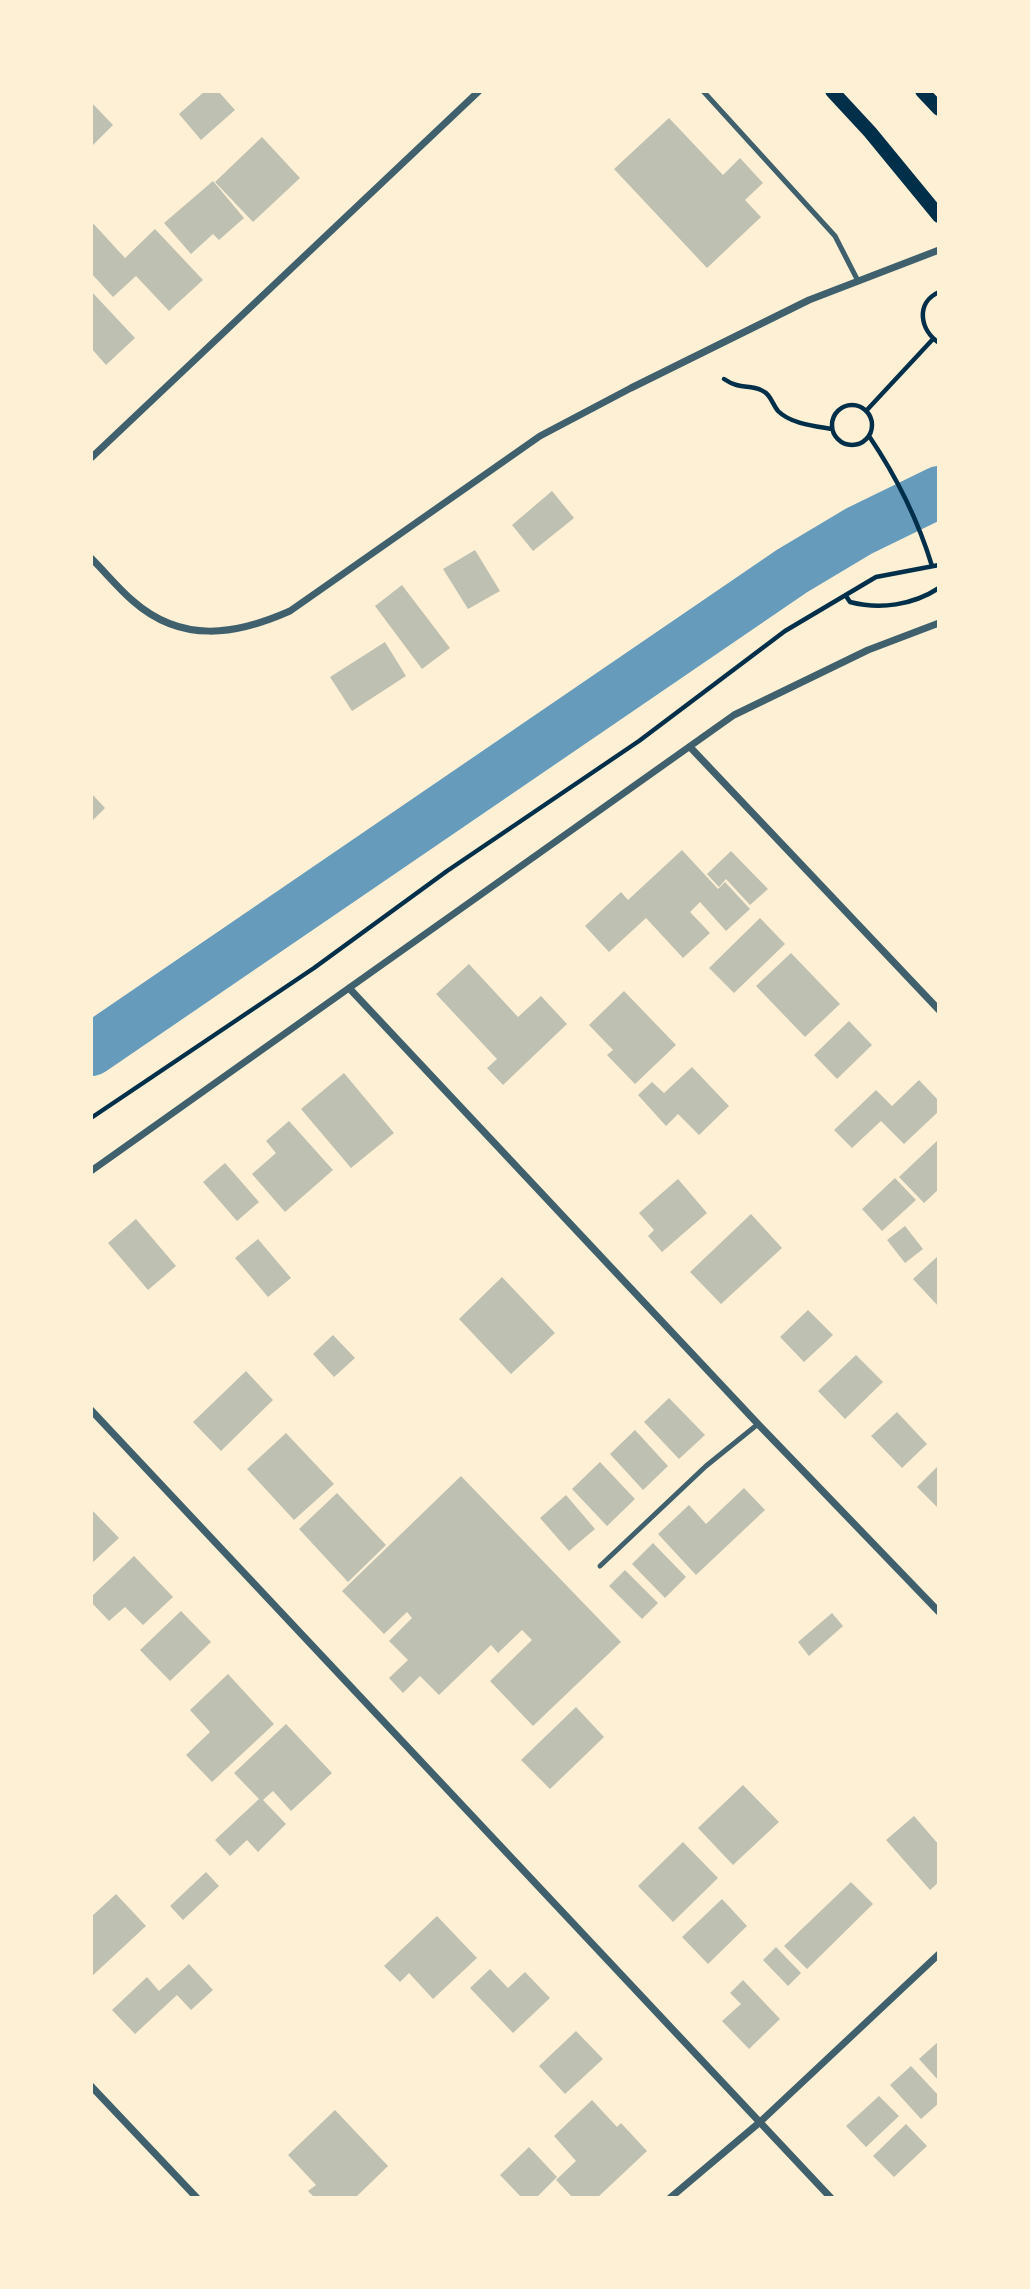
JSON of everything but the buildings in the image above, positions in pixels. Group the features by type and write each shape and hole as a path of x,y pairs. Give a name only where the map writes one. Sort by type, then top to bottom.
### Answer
{"main road":[{"path":"832,91 870,132 939,216"},
{"path":"922,91 939,110"}],"street":[{"path":"91,458 479,91"},
{"path":"91,558 134,602 182,627 201,632 222,632 268,621 290,611 540,436 809,300 939,250"},
{"path":"91,1171 734,715 867,650 939,623"},
{"path":"690,747 939,1010"},
{"path":"349,988 939,1612"},
{"path":"91,1410 831,2198"},
{"path":"670,2198 760,2122 939,1954"},
{"path":"91,2086 197,2198"}],"lane":[{"path":"703,91 835,236 858,281"},
{"path":"600,1566 706,1466 758,1423"}],"path":[{"path":"939,292 927,300 922,313 924,327 939,343"},
{"path":"866,411 933,339"},
{"path":"724,379 736,387 760,389 771,398 778,411 790,419 832,429"},
{"path":"853,404 866,411 872,423 869,436 858,444 849,445 837,439 831,422 840,408 853,404"},
{"path":"869,436 895,477 932,566"},
{"path":"91,1118 314,968 447,871 639,741 785,631 876,577 939,565"},
{"path":"845,596 849,602 885,606 917,599 939,588"}],"waterway":[{"path":"91,1050 792,571 859,531 939,492"}]}
